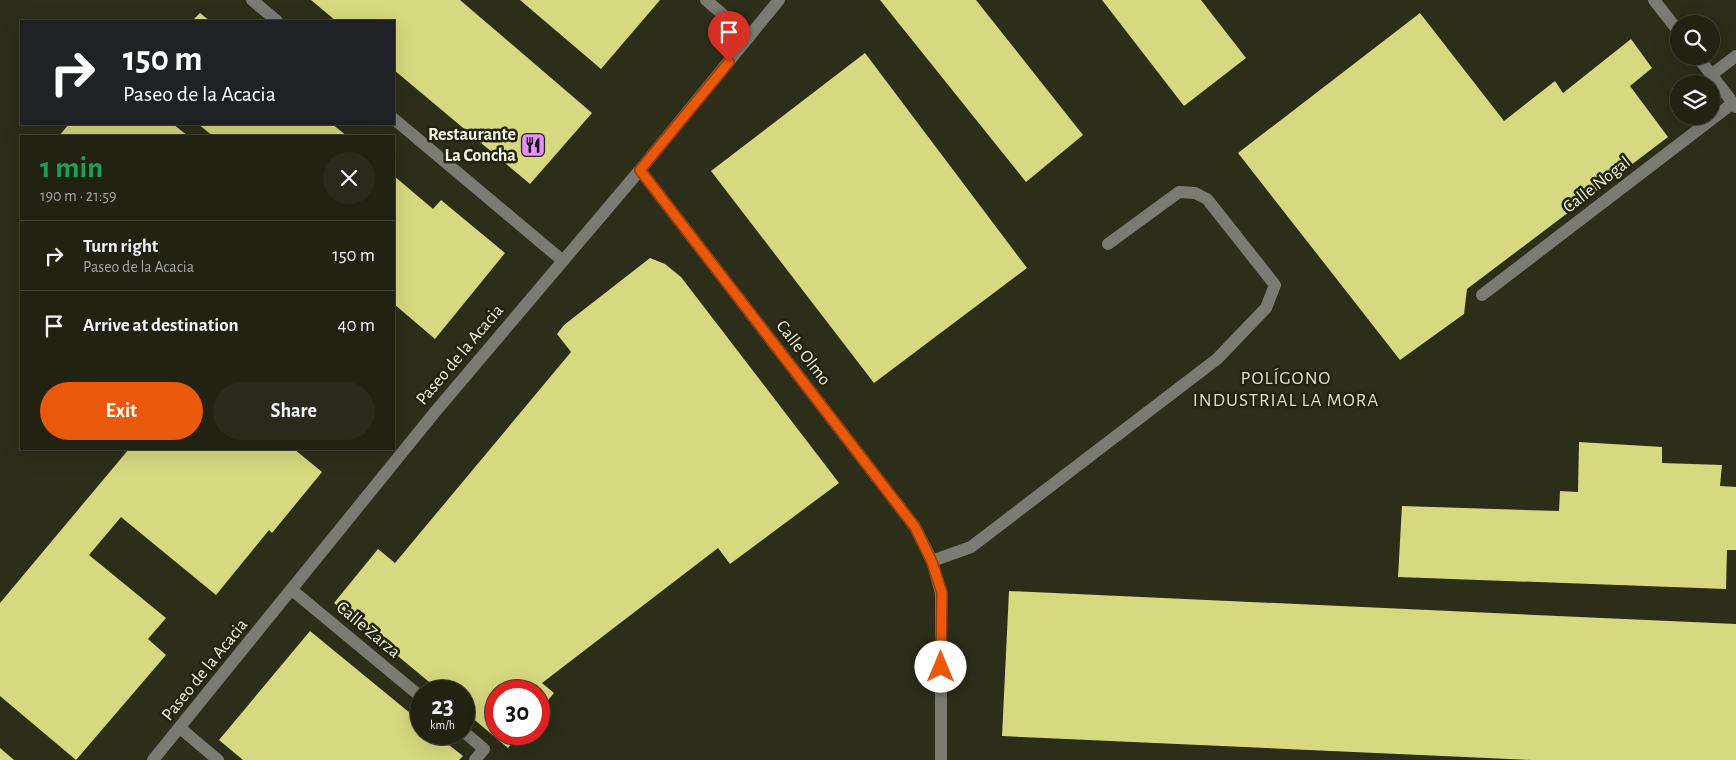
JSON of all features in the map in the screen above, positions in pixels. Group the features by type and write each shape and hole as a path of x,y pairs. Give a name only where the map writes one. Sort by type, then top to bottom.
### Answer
{"street":[{"path":"252,0 276,20"},
{"path":"706,0 749,37"},
{"name":"Paseo de la Acacia","path":"153,760 435,412 640,170 779,0"},
{"path":"1654,0 1670,20"},
{"path":"1704,65 1711,75 1736,56"},
{"path":"1720,87 1734,105"},
{"name":"Calle Nogal","path":"1482,295 1734,105"},
{"path":"395,120 564,261"},
{"name":"Calle Olmo","path":"640,170 915,527 932,562 942,593 941,760"},
{"path":"932,562 971,547 1217,359 1266,308 1275,285 1207,199 1195,193 1179,192 1108,244"},
{"name":"Calle Zarza","path":"292,590 410,688"},
{"path":"180,728 218,760"},
{"path":"474,760 484,749 475,741"}],"building":[{"path":"311,0 460,0 592,113 530,184 395,71 395,20 335,20"},
{"path":"520,0 660,0 601,69"},
{"path":"880,0 976,0 1083,135 1026,182"},
{"path":"1102,0 1201,0 1246,58 1184,106"},
{"path":"200,13 209,20 193,20"},
{"path":"1420,13 1504,121 1555,81 1563,93 1631,39 1652,68 1630,86 1668,137 1467,289 1464,314 1400,360 1238,153"},
{"path":"865,53 1027,268 874,383 711,171"},
{"path":"68,125 174,125 187,135 60,135"},
{"path":"199,125 333,125 346,135 212,135"},
{"path":"395,177 433,209 441,200 505,253 435,339 395,305"},
{"path":"650,258 665,264 681,277 839,483 730,564 718,548 546,680 485,680 485,729 475,720 475,680 427,680 334,603 378,549 395,563 571,352 557,334 564,325"},
{"path":"1579,442 1662,447 1662,463 1722,465 1720,486 1736,487 1736,550 1727,550 1726,589 1398,577 1402,506 1559,511 1560,491 1578,492"},
{"path":"128,450 295,450 322,472 272,533 269,530 216,595 121,517 89,555 166,618 148,639 166,655 76,760 0,696 0,603"},
{"path":"1009,591 1736,624 1736,760 1532,760 1002,736"},
{"path":"310,631 410,713 410,745 449,745 463,756 459,760 243,760 219,740"},
{"path":"550,690 554,693 550,698"},
{"path":"0,748 14,760 0,760"}],"place":[{"name":"Restaurante La Concha","path":"533,145"}],"district":[{"name":"POLÍGONO INDUSTRIAL LA MORA","path":"1286,389"}],"route":[{"path":"729,62 640,170 915,527 932,562 942,593 941,667"}]}
